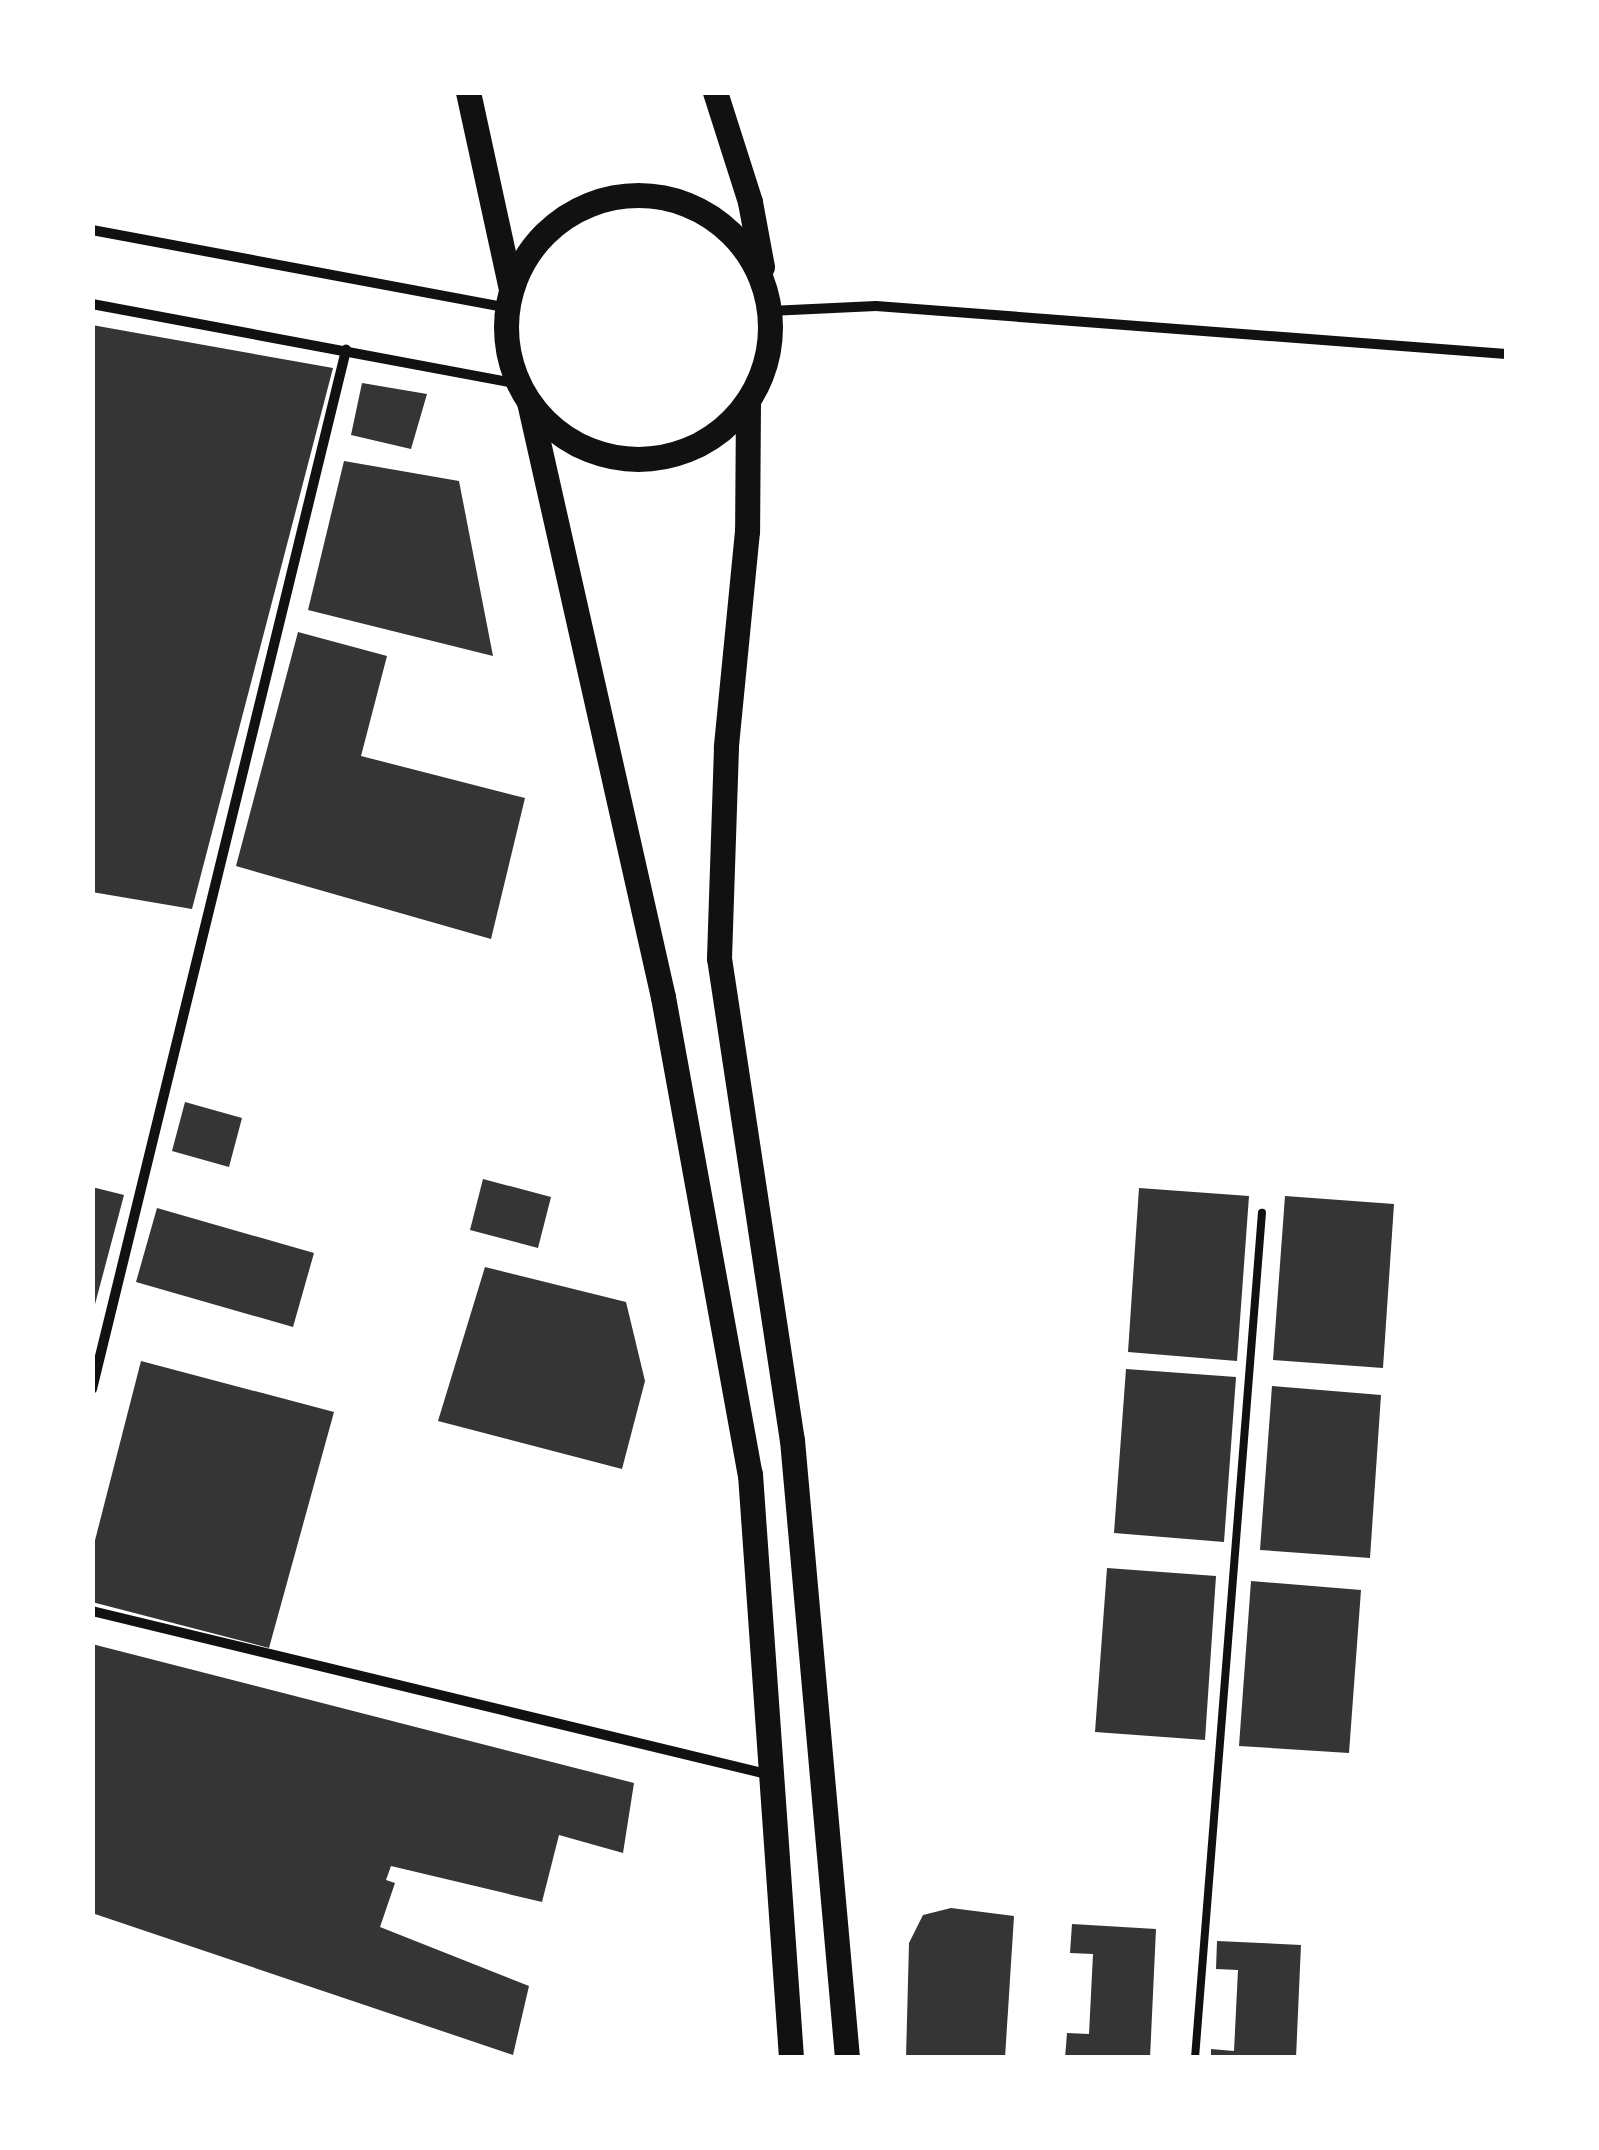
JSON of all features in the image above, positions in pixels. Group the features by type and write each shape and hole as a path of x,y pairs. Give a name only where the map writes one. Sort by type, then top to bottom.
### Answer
{"main road":[{"path":"468,92 509,299 510,360 524,393 659,977 750,1474 791,2058"},
{"path":"524,393 570,441 625,459 682,452 730,423 748,401 763,373 770,343 770,311 750,202 715,92"},
{"path":"509,299 524,260 544,234 570,214 600,201 632,195 665,198 696,208 724,227 746,250 762,279 770,311"},
{"path":"748,401 748,531 726,747 718,958 792,1440 847,2058"}],"street":[{"path":"92,230 509,299"},
{"path":"92,304 346,350 524,393"},
{"path":"770,311 876,306 1506,354"},
{"path":"92,1389 346,350"},
{"path":"92,1611 774,1775"}],"lane":[{"path":"1196,2058 1262,1214"}],"building":[{"path":"92,325 333,368 192,909 92,892"},
{"path":"362,383 427,394 411,449 351,435"},
{"path":"344,461 459,481 493,656 308,610"},
{"path":"298,632 387,656 361,756 525,798 491,939 236,866"},
{"path":"185,1102 242,1118 229,1167 172,1151"},
{"path":"483,1179 551,1197 538,1248 470,1230"},
{"path":"92,1187 124,1195 94,1308 92,1307"},
{"path":"1139,1188 1249,1196 1237,1361 1128,1352"},
{"path":"1285,1196 1394,1204 1383,1368 1273,1360"},
{"path":"157,1208 314,1253 293,1327 136,1282"},
{"path":"485,1267 626,1302 645,1381 622,1469 438,1421"},
{"path":"141,1361 334,1412 269,1648 92,1602 92,1552"},
{"path":"1126,1369 1236,1377 1224,1542 1114,1533"},
{"path":"1272,1386 1381,1395 1370,1558 1260,1550"},
{"path":"1107,1568 1216,1576 1205,1740 1095,1732"},
{"path":"1251,1581 1361,1590 1349,1753 1239,1746"},
{"path":"92,1644 634,1783 623,1853 559,1835 542,1902 391,1866 386,1880 395,1883 380,1927 529,1986 513,2055 92,1913"},
{"path":"951,1908 1014,1916 1005,2058 906,2058 909,1943 923,1915"},
{"path":"1072,1924 1156,1929 1150,2058 1065,2058 1067,2033 1089,2034 1093,1954 1070,1953"},
{"path":"1217,1941 1301,1945 1296,2058 1211,2058 1211,2049 1234,2051 1238,1970 1216,1969"}]}
